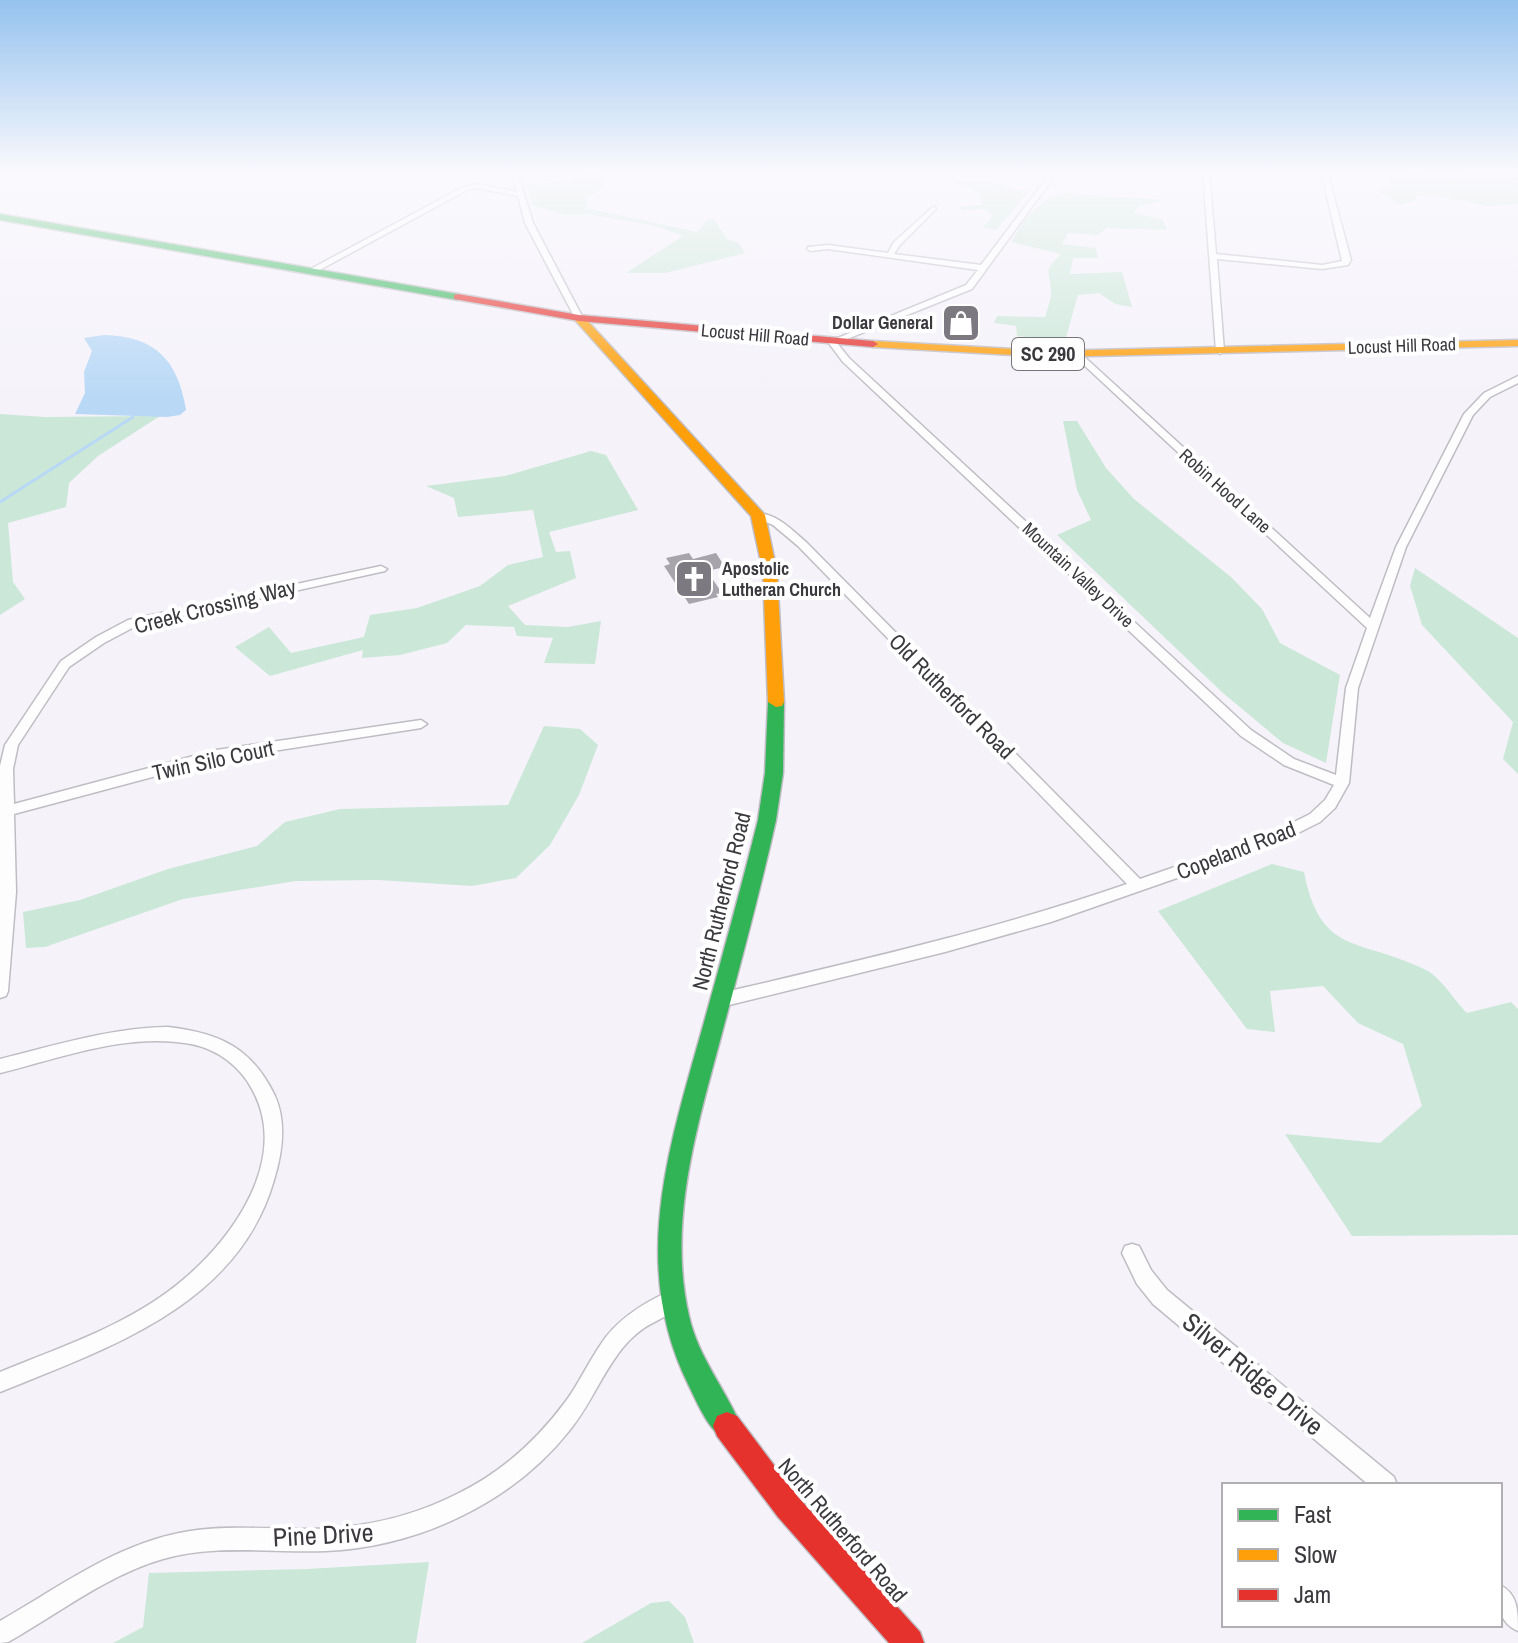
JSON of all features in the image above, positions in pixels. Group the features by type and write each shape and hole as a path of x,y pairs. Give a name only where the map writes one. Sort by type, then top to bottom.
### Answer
{"main road":[{"name":"Locust Hill Road","path":"177,248 579,318 832,342 961,351 1075,353 1518,343"},
{"name":"North Rutherford Road","path":"579,318 758,515 768,551 777,741 767,818 697,1086 671,1200 668,1275 672,1300 689,1357 710,1401 739,1443 771,1485 909,1643"}],"street":[{"path":"311,271 354,248"},
{"name":"North Rutherford Road","path":"542,248 579,318"},
{"path":"811,249 822,248"},
{"path":"833,248 983,268"},
{"path":"890,255 895,248"},
{"path":"832,342 964,290 998,248"},
{"path":"1211,248 1220,351"},
{"path":"1212,256 1322,267 1345,263 1344,248"},
{"name":"Mountain Valley Drive","path":"832,342 846,360 1246,733 1289,762 1342,783"},
{"name":"Robin Hood Lane","path":"1075,353 1374,628"},
{"path":"1342,783 1352,688 1401,547 1464,423 1487,395 1518,379"},
{"name":"Old Rutherford Road","path":"758,515 777,523 802,544 1139,887"},
{"name":"Creek Crossing Way","path":"0,991 8,922 6,769 12,745 65,664 132,623 381,569"},
{"name":"Twin Silo Court","path":"7,811 216,755 421,724"},
{"name":"Copeland Road","path":"721,1000 945,946 1139,887 1298,828 1330,804 1342,783"},
{"path":"0,1066 145,1035 180,1035 212,1043 247,1066 259,1082 268,1101 273,1145 269,1169 249,1217 233,1242 190,1287 136,1322 0,1382"},
{"name":"Silver Ridge Drive","path":"1132,1253 1144,1277 1160,1297 1384,1483"},
{"name":"Pine Drive","path":"0,1634 115,1566 151,1551 213,1540 360,1536 422,1521 467,1501 503,1479 539,1449 569,1415 618,1338 637,1320 672,1300"},
{"path":"1502,1599 1518,1619"}],"green space":[{"path":"665,248 742,248 745,253 665,273 626,273"},
{"path":"1035,248 1096,248 1098,258 1073,258 1070,274 1122,272 1132,307 1115,304 1099,293 1078,295 1065,341 1017,336 1016,326 994,323 997,316 1045,317 1051,293 1048,270 1061,254"},
{"path":"0,414 45,417 160,416 98,456 69,483 66,507 8,523 13,582 25,599 0,615"},
{"path":"1063,421 1077,421 1106,468 1134,499 1231,577 1262,609 1280,643 1340,675 1326,763 1283,743 1223,693 1057,535 1091,520 1077,490"},
{"path":"591,451 606,455 638,510 549,532 556,552 570,551 576,578 508,606 525,625 568,627 601,621 595,664 544,663 553,638 517,636 514,627 466,625 447,643 400,655 362,658 363,650 270,676 235,647 269,627 291,653 364,637 370,615 417,608 480,586 508,565 543,557 533,510 458,517 454,498 426,486 505,476"},
{"path":"1415,568 1518,638 1518,774 1503,759 1513,722 1422,625 1410,586"},
{"path":"544,726 580,729 598,745 579,795 550,845 516,878 472,886 378,880 296,881 183,899 45,947 26,948 23,912 80,900 168,869 257,846 285,822 340,809 508,805"},
{"path":"1272,864 1304,872 1320,918 1332,931 1362,947 1430,972 1467,1013 1511,1002 1518,1009 1518,1235 1352,1236 1285,1134 1380,1143 1422,1106 1403,1044 1358,1023 1323,986 1270,991 1275,1032 1247,1029 1158,911"},
{"path":"429,1562 416,1643 113,1643 143,1627 149,1573"},
{"path":"669,1601 685,1617 694,1643 582,1643 651,1603"}],"water":[{"path":"104,335 137,340 161,354 177,377 186,410 180,415 167,417 75,414 85,393 84,372 92,351 84,338"}],"building":[{"name":"Dollar General","path":"948,314 978,316 974,333 944,330"},
{"name":"Apostolic Lutheran Church","path":"689,553 693,559 716,553 725,567 707,571 722,593 716,594 718,597 689,604 664,566 670,564 666,558"}],"waterway":[{"path":"0,502 133,417"}],"traffic: fast":[{"path":"176,248 458,297"},
{"path":"727,1426 683,1342 670,1277 669,1243 683,1142 767,820 774,773 776,702"}],"traffic: slow":[{"path":"579,318 758,515 770,572 776,702"},
{"path":"873,344 1050,354 1518,343"}],"traffic: jam":[{"path":"458,297 579,318 873,344"},
{"path":"727,1426 788,1507 909,1643"}],"place":[{"name":"Dollar General","path":"961,323"},
{"name":"Apostolic Lutheran Church","path":"694,579"}]}
